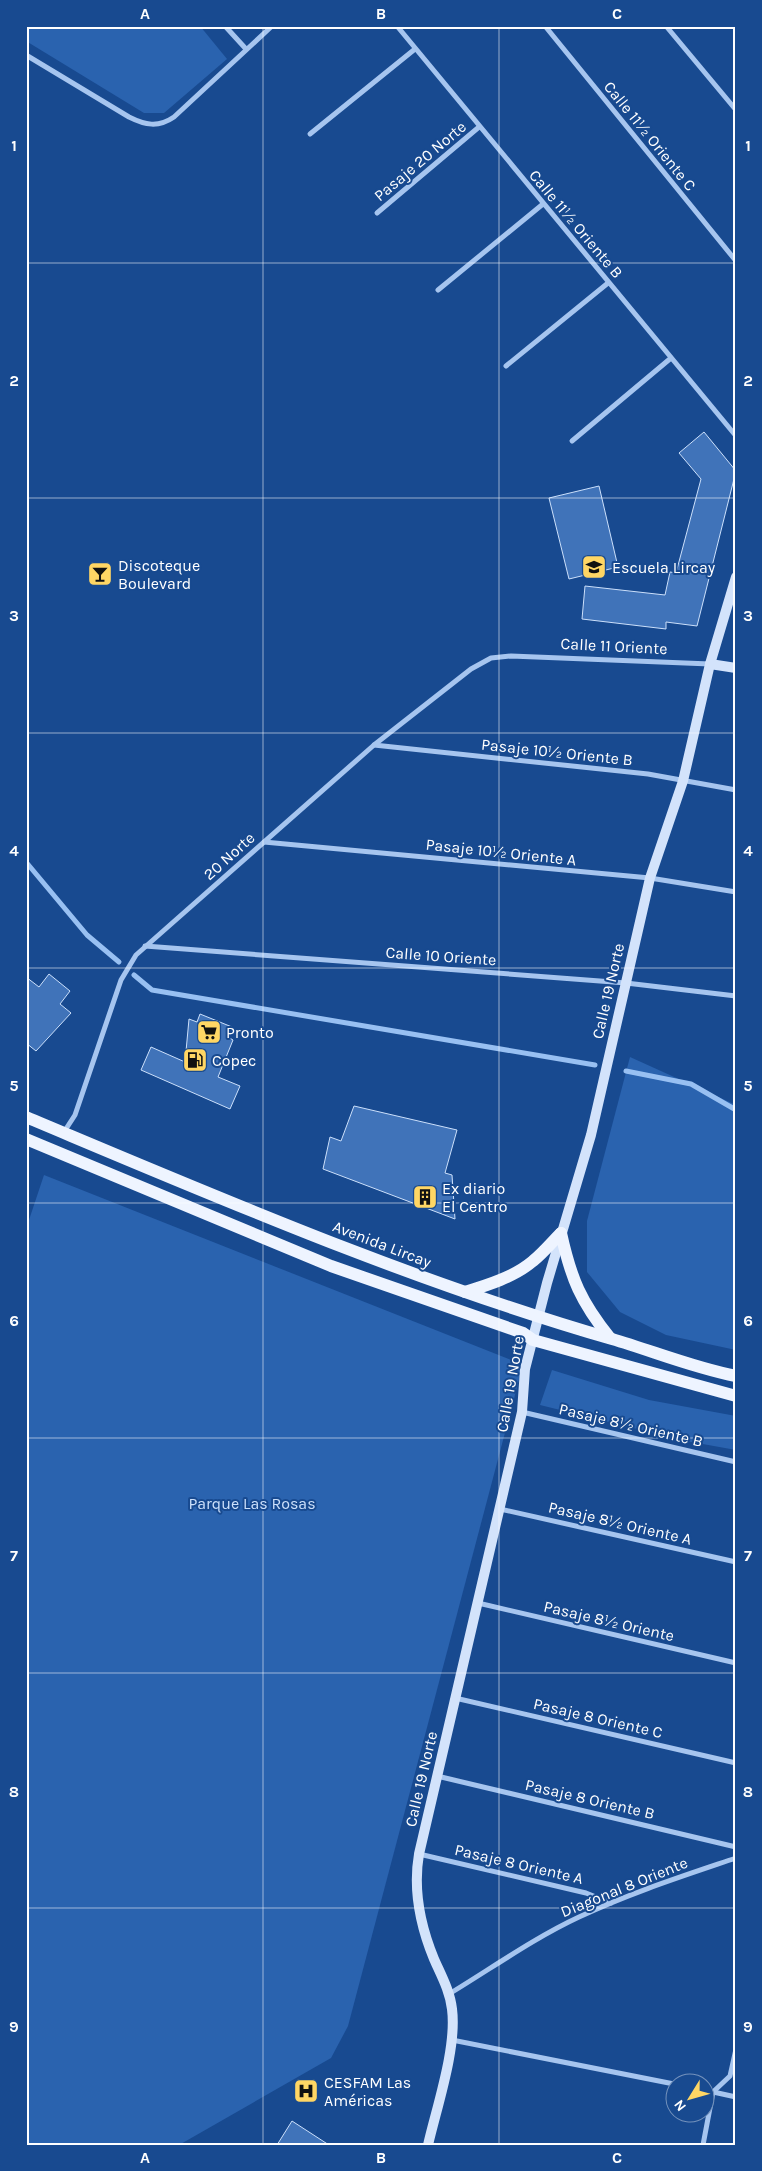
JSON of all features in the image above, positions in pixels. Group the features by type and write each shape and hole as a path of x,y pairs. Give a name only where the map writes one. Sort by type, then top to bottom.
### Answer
{"main road":[{"name":"Avenida Lircay","path":"26,1117 256,1212 465,1292 539,1317 736,1376"},
{"path":"26,1139 331,1266 523,1333 533,1340 736,1396"},
{"path":"465,1292 507,1277 522,1269 533,1261 561,1233"},
{"path":"561,1233 574,1283 594,1318 610,1338"}],"street":[{"path":"226,26 246,49"},
{"path":"26,54 129,117 141,123 154,125 174,117 272,26"},
{"name":"Calle 11½ Oriente B","path":"398,26 479,127 736,436"},
{"name":"Calle 11½ Oriente C","path":"545,26 736,261"},
{"path":"666,26 736,110"},
{"path":"310,134 415,49"},
{"name":"Pasaje 20 Norte","path":"377,213 479,127"},
{"path":"438,290 543,204"},
{"path":"506,366 608,283"},
{"path":"572,441 672,358"},
{"name":"Calle 19 Norte","path":"428,2145 451,2040 452,2017 449,1994 431,1952 420,1916 416,1881 420,1854 522,1412 525,1369 561,1233 591,1135 650,878 683,781 710,664 736,577"},
{"name":"Calle 11 Oriente","path":"491,658 512,656 710,664 736,668"},
{"name":"20 Norte","path":"64,1132 75,1115 121,980 136,955 144,946 374,745 471,669 491,658"},
{"name":"Pasaje 10½ Oriente B","path":"374,745 648,774 736,790"},
{"name":"Pasaje 10½ Oriente A","path":"264,842 650,878 736,892"},
{"name":"Calle 10 Oriente","path":"144,946 626,983 736,996"},
{"name":"Pasaje 8½ Oriente B","path":"522,1412 736,1462"},
{"name":"Pasaje 8½ Oriente A","path":"499,1509 736,1562"},
{"name":"Pasaje 8½ Oriente","path":"477,1603 736,1663"},
{"name":"Pasaje 8 Oriente C","path":"455,1698 736,1763"},
{"name":"Pasaje 8 Oriente B","path":"438,1776 736,1847"},
{"name":"Pasaje 8 Oriente A","path":"420,1854 586,1893 611,1903"},
{"name":"Diagonal 8 Oriente","path":"449,1994 561,1926 611,1903 736,1858"},
{"path":"451,2040 664,2082"},
{"path":"714,2091 730,2076 736,2050"},
{"path":"714,2092 736,2096"},
{"path":"703,2145 707,2124"}],"green space":[{"path":"26,26 200,26 227,59 164,113 144,113 26,41"},
{"path":"630,1057 736,1105 736,1350 666,1335 620,1312 587,1272 587,1221"},
{"name":"Parque Las Rosas","path":"44,1175 511,1360 520,1368 520,1376 348,2026 331,2058 179,2145 26,2145 26,1229"},
{"path":"552,1370 649,1400 736,1416 736,1450 686,1441 540,1405"}],"building":[{"path":"704,432 736,471 697,626 666,622 666,629 582,619 585,586 665,595 670,572 676,573 701,479 679,453"},
{"path":"599,486 618,567 569,579 549,498"},
{"path":"49,974 70,991 60,1004 71,1013 36,1051 26,1043 26,977 39,987"},
{"path":"200,1014 232,1027 228,1037 233,1040 218,1077 240,1086 230,1109 141,1070 151,1047 185,1062 189,1019 197,1022"},
{"path":"354,1106 457,1130 445,1173 452,1175 455,1219 323,1169 330,1137 341,1141"},
{"path":"292,2121 329,2145 277,2145"}],"waterway":[{"path":"26,862 87,935 119,962"},
{"path":"134,975 152,990 595,1065"},
{"path":"626,1071 691,1084 736,1110"}],"place":[{"name":"Escuela Lircay","path":"594,567"},
{"name":"Discoteque Boulevard","path":"100,574"},
{"name":"Pronto","path":"209,1032"},
{"name":"Copec","path":"195,1060"},
{"name":"Ex diario El Centro","path":"425,1197"},
{"name":"CESFAM Las Américas","path":"306,2091"}]}
